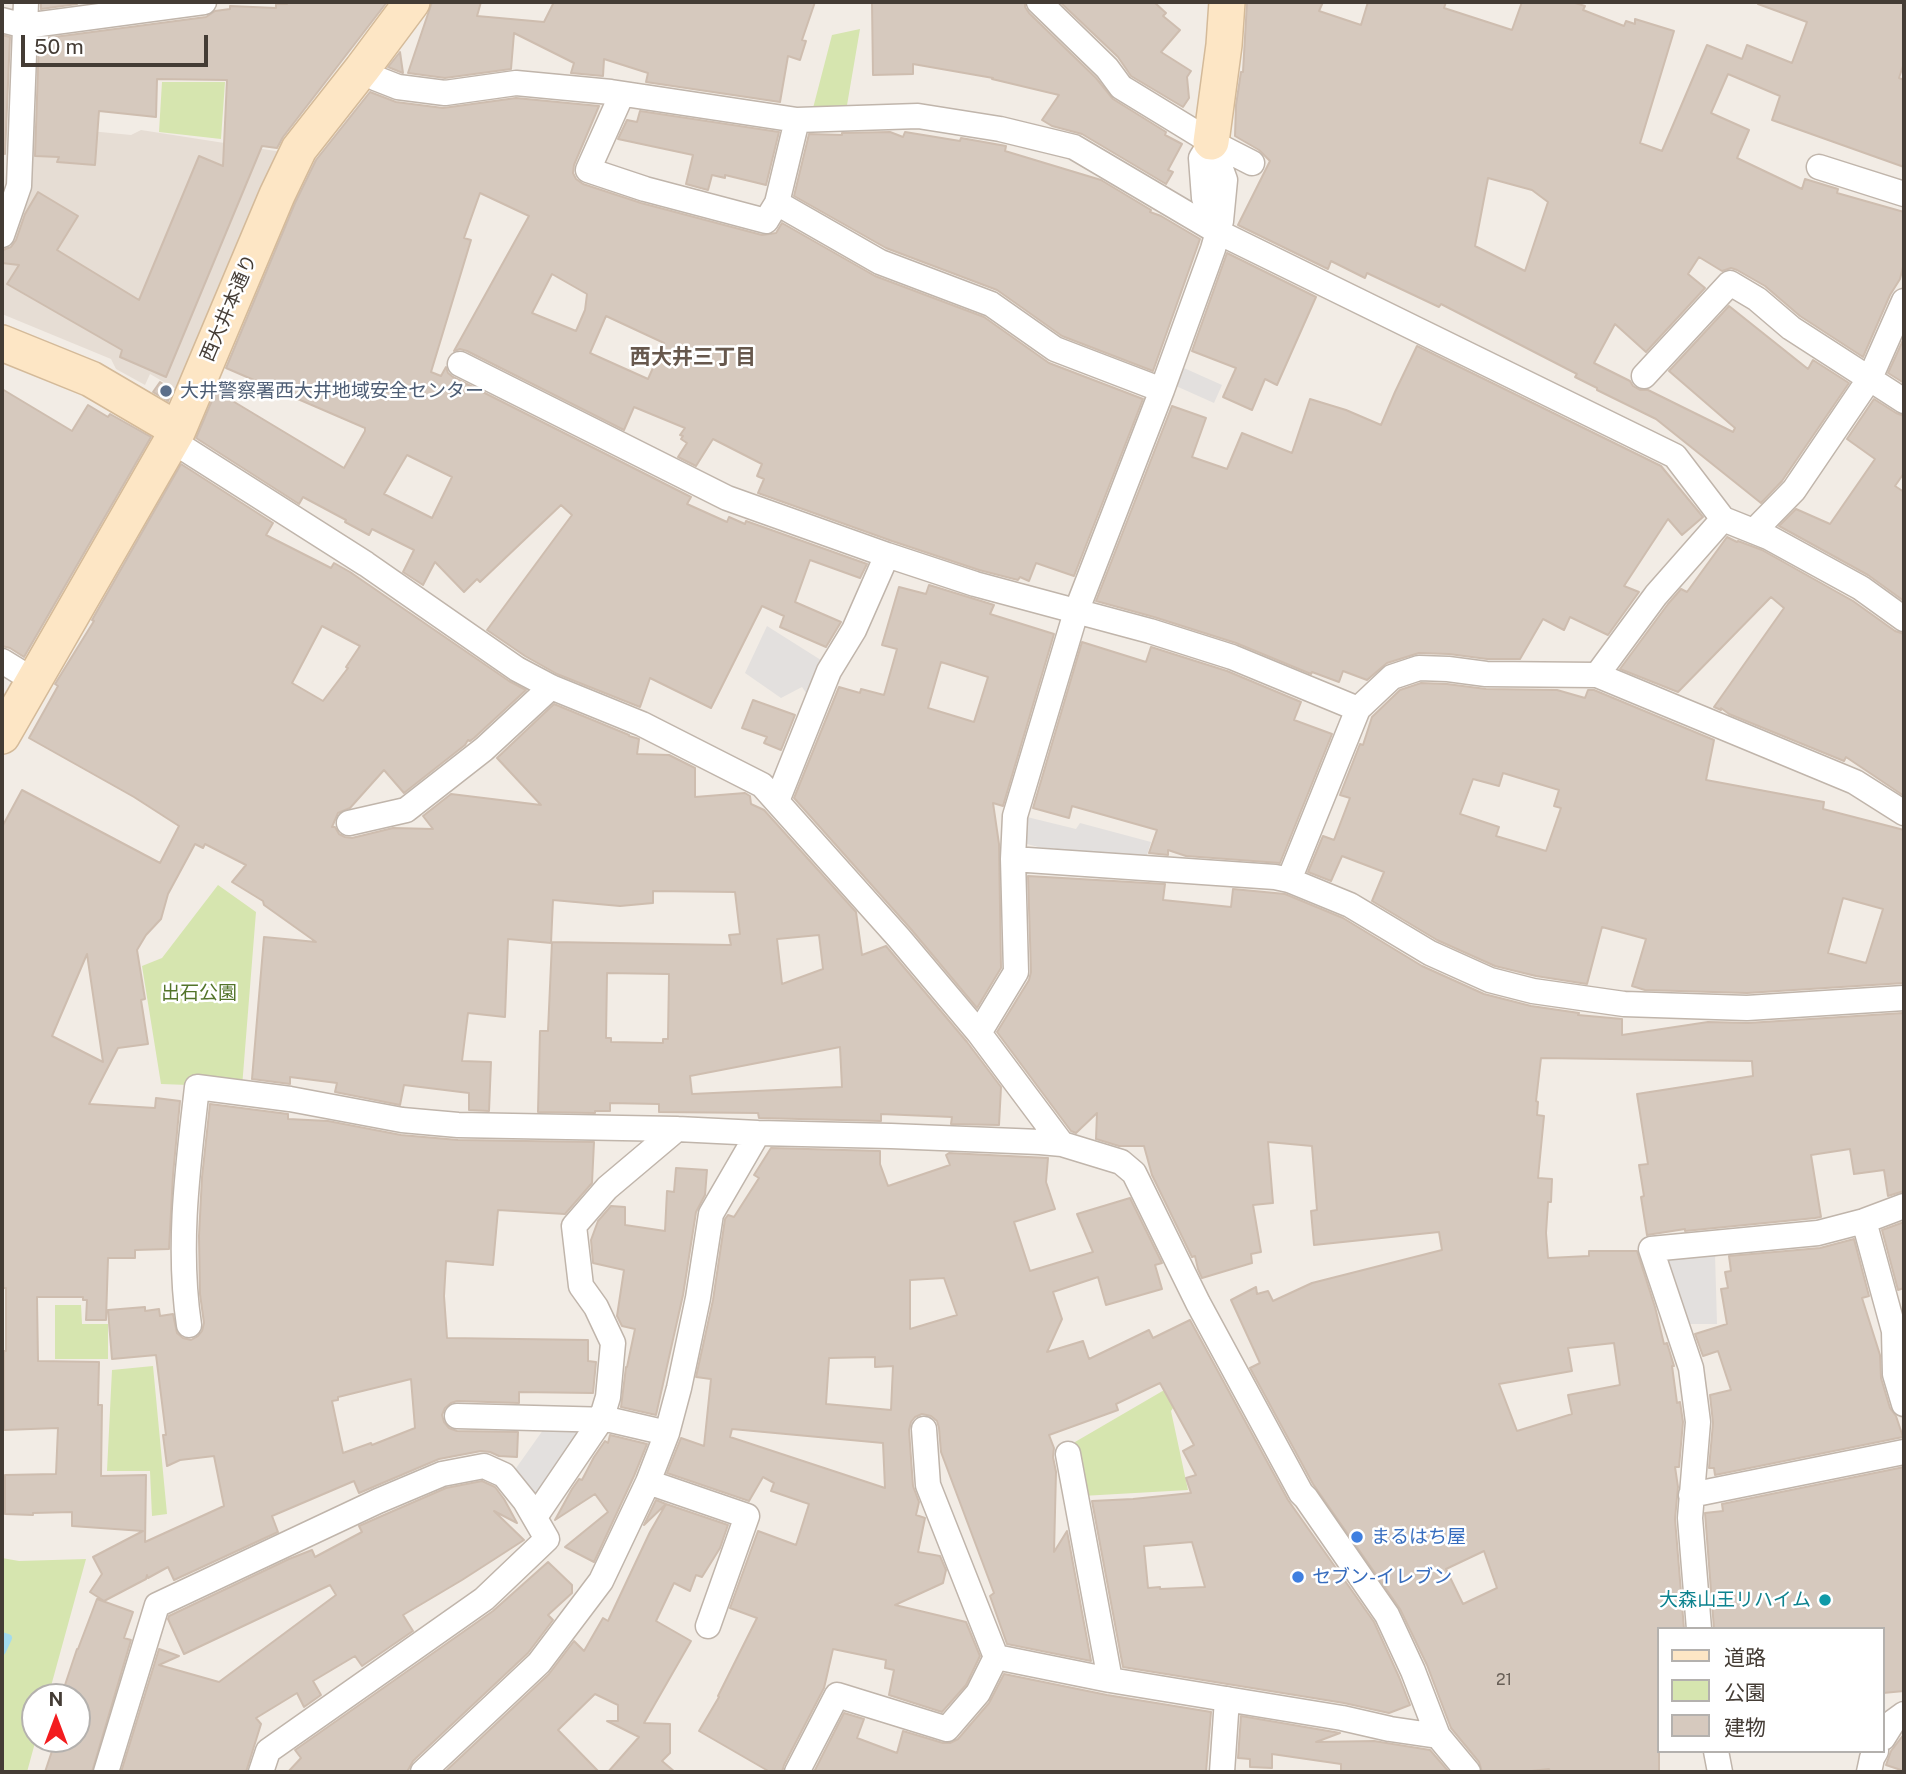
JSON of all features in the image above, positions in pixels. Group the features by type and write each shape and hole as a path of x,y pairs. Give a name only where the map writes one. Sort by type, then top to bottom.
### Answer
{"street":[{"path":"2,235 19,186 13,23 26,2"},
{"path":"13,23 204,2"},
{"name":"西大井本通り","path":"2,736 175,435 299,149 412,2"},
{"path":"1039,2 1107,68 1121,87 1211,142 1252,163"},
{"path":"979,1033 1016,972 1013,859 1015,816 1076,612 1162,390 1218,232 1204,198 1201,158 1211,142 1227,2"},
{"path":"362,69 375,78 398,87 445,93 516,83 622,94 797,120 918,116 1000,129 1074,147 1218,232 1675,456 1723,519 1754,531 1861,588 1904,619"},
{"path":"622,94 588,170 645,189 766,221 778,203 797,120"},
{"path":"1819,167 1904,194"},
{"path":"778,203 880,262 990,304 1055,349 1162,390"},
{"path":"1644,376 1730,283 1756,299 1791,328 1904,401"},
{"path":"1754,531 1794,490 1870,378 1904,301"},
{"path":"2,343 91,379 517,669 551,687 642,724 762,785 899,938 979,1033 1062,1144"},
{"path":"460,364 727,498 975,584 1150,631 1232,657 1358,709"},
{"path":"1597,675 1656,595 1723,519"},
{"path":"777,802 829,671 854,629 887,555"},
{"path":"2,661 33,680"},
{"path":"1290,880 1358,709 1392,677 1419,668 1486,674 1597,675 1855,782 1904,813"},
{"path":"349,823 406,810 484,749 551,687"},
{"path":"1013,859 1290,880 1350,905 1430,953 1490,980 1533,990 1624,1004 1747,1008 1904,998"},
{"path":"190,1325 185,1298 184,1243 187,1180 197,1087 290,1099 402,1119 458,1125 677,1129 1040,1142 1062,1144 1121,1162 1134,1173 1210,1326 1301,1493 1387,1615 1413,1671 1438,1736 1468,1772"},
{"path":"536,1517 601,1420 608,1397 613,1343 596,1307 581,1286 574,1226 607,1188 677,1129"},
{"path":"423,1772 539,1663 601,1581 648,1482 667,1433 698,1298 711,1214 758,1133"},
{"path":"1699,1627 1690,1518 1698,1422 1691,1368 1651,1249 1818,1233 1904,1206"},
{"path":"1864,1220 1894,1331 1895,1374 1904,1404"},
{"path":"457,1416 611,1420 667,1433"},
{"path":"796,1772 838,1695 947,1729 978,1693 996,1657 928,1485 924,1429"},
{"path":"1691,1495 1904,1451"},
{"path":"1068,1454 1110,1681"},
{"path":"106,1772 157,1605 378,1501 442,1474 484,1466 504,1475 536,1517 547,1539 484,1599 268,1751 261,1772"},
{"path":"648,1482 747,1516 708,1626"},
{"path":"996,1657 1110,1681 1438,1736"},
{"path":"1222,1772 1227,1699"},
{"path":"1885,1735 1893,1722 1904,1714"},
{"path":"1716,1753 1720,1772"},
{"path":"1869,1772 1875,1753"}],"shaded area":[{"path":"29,125 131,135 141,130 282,152 181,392 150,374 145,385 116,369 111,359 2,314 2,267 31,193 33,161 28,160"},
{"path":"1175,364 1222,385 1214,403 1167,382"},
{"path":"767,626 824,662 809,697 802,687 781,698 745,673"},
{"path":"1027,817 1076,829 1080,823 1151,842 1146,858 1038,847 1020,842"},
{"path":"1715,1254 1717,1324 1681,1324 1661,1258"},
{"path":"548,1423 583,1425 536,1497 514,1471"}],"green space":[{"path":"860,29 846,111 812,112 832,35"},
{"path":"162,82 225,82 221,139 159,132"},
{"name":"出石公園","path":"218,885 256,912 242,1087 161,1084 142,966 162,958"},
{"path":"55,1305 81,1305 82,1324 108,1324 108,1359 55,1359"},
{"path":"153,1366 167,1514 152,1516 150,1471 107,1471 112,1370"},
{"path":"1166,1389 1175,1405 1171,1411 1188,1490 1082,1496 1075,1442"},
{"path":"2,1558 19,1561 86,1559 52,1683 21,1683 21,1753 32,1753 27,1772 2,1772"}],"building":[{"path":"41,2 77,2 77,4 41,9"},
{"path":"387,2 277,148 262,146 166,377 120,357 122,350 7,284 19,265 2,263 2,252 16,240 25,214 38,192 78,216 57,250 139,300 199,156 223,166 227,80 157,79 156,117 99,111 95,165 57,162 59,157 35,156 39,39 206,17 215,11 230,9 230,6 276,8 276,4"},
{"path":"432,2 481,2 477,16 544,22 554,2 815,2 802,40 806,41 800,60 788,56 780,102 646,82 648,73 604,59 603,76 571,73 574,63 514,33 511,69 445,78 408,73"},
{"path":"872,2 1025,2 1029,13 1096,78 1113,99 1182,144 1168,170 1173,172 1166,184 1082,134 1052,126 1042,120 1059,95 993,78 913,64 913,74 873,75"},
{"path":"1060,2 1154,2 1166,13 1163,16 1180,30 1161,52 1191,71 1187,77 1189,98 1183,107 1131,76 1118,57"},
{"path":"1247,2 1323,2 1319,11 1361,25 1368,2 1446,2 1444,8 1512,30 1522,2 1572,2 1585,6 1583,10 1624,26 1626,21 1635,24 1635,19 1674,31 1640,143 1662,151 1707,45 1742,59 1747,45 1792,63 1807,22 1758,4 1759,2 1904,2 1904,63 1899,78 1904,80 1904,167 1772,120 1780,96 1728,74 1711,113 1749,130 1737,158 1802,189 1805,179 1838,189 1837,193 1904,212 1904,263 1900,279 1890,295 1863,357 1800,316 1765,286 1737,270 1731,268 1722,271 1699,257 1688,274 1705,288 1646,352 1615,324 1594,363 1630,381 1640,390 1648,390 1733,432 1735,428 1669,371 1729,306 1808,369 1813,360 1849,383 1782,481 1761,503 1656,419 1597,390 1575,377 1577,374 1441,304 1439,307 1367,273 1365,278 1331,261 1328,269 1238,225 1270,161 1259,150 1235,136 1236,105 1243,72","holes":["1488,178 1532,190 1548,202 1525,271 1475,246"]},
{"path":"2,35 10,37 5,154 2,153"},
{"path":"400,52 403,73 388,67"},
{"path":"370,92 396,102 443,108 516,98 599,106 574,165 573,173 583,184 641,203 762,235 776,233 782,223 875,276 984,317 1049,363 1143,399 1074,576 1036,563 1029,581 979,570 758,493 764,479 757,476 762,464 713,439 696,466 678,457 687,443 680,435 685,428 634,407 624,430 467,351 454,351 529,216 480,193 464,238 471,240 431,372 441,376 446,367 453,377 691,497 687,504 727,522 729,517 745,524 746,521 867,564 860,578 810,560 795,602 841,622 826,647 780,627 784,616 762,606 711,708 650,678 640,707 557,674 487,630 572,515 561,505 480,582 477,579 464,592 435,562 423,585 403,572 414,550 372,529 369,535 303,497 299,504 196,438 216,391 344,468 365,431 365,428 226,368 295,203 316,160","holes":["552,274 587,294 585,310 576,331 532,313","606,316 664,343 648,379 590,353","407,455 452,477 432,518 384,494"]},
{"path":"640,111 779,132 766,185 725,175 725,178 712,175 708,190 686,184 693,155 618,139 627,120 637,122"},
{"path":"890,132 903,137 905,132 1006,146 1005,151 1101,180 1151,210 1150,212 1200,239 1153,371 1062,336 997,290 886,248 794,196 809,134"},
{"path":"1227,253 1316,297 1277,385 1265,379 1252,410 1223,397 1236,368 1192,351"},
{"path":"1904,338 1904,383 1888,373"},
{"path":"1417,346 1661,466 1703,517 1682,535 1668,519 1624,586 1639,592 1608,635 1570,617 1564,630 1543,619 1520,659 1419,653 1387,663 1367,680 1343,671 1339,682 1312,672 1311,674 1236,643 1096,601 1172,406 1206,418 1192,457 1227,469 1242,433 1292,453 1310,399 1381,425"},
{"path":"160,382 173,390 168,401 153,392"},
{"path":"2,389 72,431 88,405 151,437 24,657 2,646"},
{"path":"1874,399 1904,416 1904,473 1895,486 1904,492 1904,601 1868,575 1779,526 1796,509 1830,524 1875,459 1847,439"},
{"path":"181,464 273,523 266,535 331,568 334,563 350,572 526,690 474,738 468,740 404,793 384,770 350,808 338,813 332,827 335,827 339,834 352,838 393,828 433,829 423,816 451,794 541,805 497,758 554,704 639,739 637,754 669,755 695,768 695,797 745,793 750,796 751,804 764,810 856,912 862,955 886,946 1001,1087 999,1125 951,1124 952,1117 881,1114 881,1121 759,1118 758,1113 659,1112 659,1104 610,1103 610,1111 595,1113 538,1112 540,1031 548,1031 552,942 731,945 729,935 740,934 735,892 653,891 653,903 620,906 553,900 551,943 508,939 505,1017 468,1013 462,1061 491,1062 489,1111 469,1110 469,1093 404,1085 400,1105 335,1092 337,1083 290,1077 290,1084 252,1079 264,937 316,942 264,905 263,901 232,882 246,865 205,844 203,848 195,844 168,894 161,919 137,950 145,999 141,1000 148,1044 118,1048 89,1104 155,1108 156,1098 180,1101 169,1249 135,1250 135,1258 108,1258 106,1320 86,1320 87,1300 83,1300 83,1297 37,1297 38,1361 99,1362 98,1405 102,1405 101,1476 146,1475 145,1542 224,1506 214,1456 180,1460 167,1466 156,1355 112,1359 108,1310 145,1307 145,1311 159,1309 160,1316 173,1314 177,1333 183,1338 191,1340 202,1331 204,1323 200,1294 199,1236 210,1104 288,1114 288,1119 328,1121 401,1135 458,1140 594,1142 592,1183 565,1214 498,1210 493,1265 446,1261 444,1296 447,1338 588,1340 588,1361 596,1362 593,1393 519,1392 519,1403 451,1403 442,1415 449,1428 457,1431 518,1432 517,1457 481,1451 439,1459 359,1493 354,1481 272,1516 278,1532 174,1580 168,1567 148,1578 147,1575 146,1579 104,1601 90,1592 102,1574 93,1557 143,1531 72,1526 72,1512 5,1514 5,1475 56,1474 58,1428 4,1430 6,1288 3,1288 2,1236 2,827 22,790 160,863 179,826 134,797 29,738 58,686 55,684 94,621 92,620","holes":["322,626 360,646 346,667 348,668 323,701 292,683","819,935 823,969 782,984 777,939","87,954 103,1062 52,1036","607,973 669,974 668,1039 663,1039 663,1043 611,1042 611,1038 606,1038","840,1047 842,1087 692,1094 690,1076","411,1379 415,1428 343,1453 332,1401 338,1400 338,1397"]},
{"path":"1727,537 1762,550 1853,601 1895,631 1904,634 1904,796 1846,757 1844,761 1714,707 1784,608 1771,597 1678,692 1620,669 1668,604 1681,589 1687,592"},
{"path":"929,585 994,605 990,614 1054,634 1003,806 993,803 999,844 1001,968 977,1008 794,798 839,687 860,693 861,689 884,695 897,649 882,645 899,587 926,594","holes":["941,662 988,677 974,722 928,708"]},
{"path":"1082,642 1146,662 1151,647 1227,671 1301,702 1294,720 1332,734 1280,863 1186,856 1168,850 1168,855 1149,853 1157,830 1072,806 1069,818 1033,808"},
{"path":"1421,683 1447,684 1486,689 1557,690 1585,698 1588,690 1594,690 1714,740 1706,780 1824,802 1823,809 1904,830 1904,983 1747,993 1645,990 1632,986 1646,939 1602,927 1587,984 1536,976 1495,966 1437,940 1372,901 1384,872 1342,856 1331,881 1308,872 1323,836 1334,840 1350,798 1340,795 1360,744 1363,745 1372,717 1400,690","holes":["1503,773 1559,790 1554,806 1561,808 1546,851 1496,836 1499,827 1460,814 1473,779 1499,786","1843,898 1883,909 1866,963 1828,953"]},
{"path":"753,700 795,715 781,750 764,743 767,737 742,728"},
{"path":"1028,876 1165,884 1163,900 1231,907 1233,889 1285,894 1343,918 1422,966 1484,994 1531,1006 1579,1013 1578,1015 1622,1019 1622,1035 1708,1022 1748,1023 1903,1013 1904,1191 1888,1196 1884,1170 1854,1174 1850,1149 1811,1155 1821,1217 1815,1218 1685,1229 1647,1235 1639,1165 1648,1164 1637,1094 1753,1076 1752,1061 1541,1058 1536,1101 1537,1115 1544,1116 1538,1178 1552,1179 1546,1233 1548,1258 1589,1256 1589,1251 1637,1251 1664,1344 1667,1343 1674,1366 1677,1403 1680,1402 1683,1422 1679,1467 1675,1467 1678,1487 1675,1519 1684,1627 1658,1627 1659,1772 1550,1772 1549,1769 1482,1772 1479,1762 1451,1728 1427,1665 1400,1609 1313,1484 1250,1368 1260,1363 1231,1300 1256,1287 1257,1294 1268,1291 1273,1301 1312,1283 1442,1250 1439,1232 1314,1245 1311,1211 1317,1210 1312,1146 1268,1142 1273,1203 1253,1205 1261,1252 1251,1254 1252,1263 1202,1278 1195,1256 1192,1257 1152,1175 1144,1146 1119,1146 1096,1139 1097,1113 1076,1133 1071,1131 997,1032 1029,980","holes":["1614,1343 1620,1385 1568,1395 1572,1414 1517,1431 1499,1384 1572,1371 1568,1348","1484,1551 1497,1588 1463,1604 1446,1569"]},
{"path":"771,1148 880,1151 880,1164 888,1186 950,1165 946,1155 949,1153 1048,1158 1046,1182 1055,1209 1014,1222 1030,1271 1093,1252 1077,1214 1130,1198 1162,1263 1155,1265 1162,1289 1106,1305 1098,1277 1053,1292 1062,1319 1047,1352 1083,1341 1089,1359 1149,1330 1153,1338 1190,1320 1288,1500 1374,1622 1410,1705 1389,1713 1344,1703 1123,1667 1092,1501 1191,1493 1186,1478 1196,1475 1183,1451 1194,1445 1160,1383 1116,1404 1118,1410 1049,1435 1054,1448 1056,1472 1054,1552 1067,1531 1091,1661 1007,1644 990,1596 994,1593 941,1452 937,1421 922,1414 915,1417 909,1430 913,1486 919,1502 916,1515 925,1518 918,1552 940,1556 946,1570 943,1583 895,1605 966,1622 980,1656 966,1685 942,1712 889,1695 894,1670 885,1668 886,1660 833,1649 824,1688 782,1772 770,1772 699,1731 719,1697 757,1618 730,1608 758,1531 796,1545 809,1504 771,1491 774,1483 763,1477 749,1501 667,1473 681,1438 704,1446 711,1379 696,1377 713,1300 725,1219 728,1215 734,1217 759,1178 754,1175","holes":["944,1278 957,1315 910,1329 910,1280","875,1357 875,1367 893,1366 891,1410 826,1404 829,1358","732,1429 883,1443 885,1488 730,1437","1192,1542 1205,1587 1148,1588 1144,1546"]},
{"path":"676,1168 707,1170 705,1195 696,1212 683,1295 656,1415 621,1407 626,1367 635,1329 622,1326 617,1316 624,1270 593,1263 591,1240 598,1221 611,1206 625,1207 625,1225 665,1231 667,1191 674,1192"},
{"path":"1904,1222 1904,1288 1898,1290 1882,1230"},
{"path":"1854,1239 1869,1296 1862,1298 1880,1355 1881,1378 1903,1437 1715,1475 1714,1468 1709,1468 1713,1423 1710,1395 1731,1390 1718,1351 1703,1356 1695,1334 1727,1324 1721,1289 1728,1288 1725,1272 1731,1271 1729,1256 1820,1248"},
{"path":"610,1435 647,1444 594,1562 565,1547 608,1512 595,1494 555,1520 572,1489 579,1479 582,1480 605,1441 608,1443"},
{"path":"1904,1467 1904,1691 1885,1693 1885,1627 1714,1627 1705,1513 1723,1511 1722,1504"},
{"path":"482,1481 495,1487 517,1523 494,1511 524,1540 403,1615 413,1631 362,1666 355,1656 313,1681 321,1695 304,1707 297,1693 256,1718 261,1724 246,1772 121,1772 159,1649 179,1656 159,1665 219,1682 336,1595 330,1585 184,1654 169,1616 289,1559 312,1550 315,1557 362,1532 359,1526 446,1488"},
{"path":"656,1500 666,1504 644,1525"},
{"path":"666,1504 728,1525 720,1548 702,1577 696,1575 690,1591 674,1583 656,1621 691,1641 644,1723 670,1724 670,1753 662,1761 675,1772 608,1772 639,1737 607,1721 618,1721 618,1705 595,1694 558,1730 599,1772 449,1772 447,1770 549,1674 574,1641 584,1651 603,1618 608,1621"},
{"path":"548,1562 572,1585 572,1593 548,1615 553,1620 528,1653 413,1761 407,1772 288,1772 301,1758 295,1750 493,1611"},
{"path":"97,1599 133,1612 124,1638 131,1640 92,1772 45,1772 51,1753 91,1753 91,1683 66,1683"},
{"path":"1004,1674 1211,1712 1206,1772 814,1772 844,1713 864,1719 857,1738 897,1753 903,1731 950,1743 958,1739 989,1703"},
{"path":"1241,1716 1340,1733 1316,1742 1374,1741 1430,1750 1449,1772 1341,1772 1341,1764 1272,1754 1272,1768 1250,1767 1250,1759 1238,1758"},
{"path":"1904,1734 1904,1771 1886,1765 1891,1751"}],"waterway":[{"path":"2,1636 8,1638 2,1651"}],"place":[{"name":"大井警察署西大井地域安全センター","path":"166,391"},
{"name":"まるはち屋","path":"1357,1537"},
{"name":"セブン-イレブン","path":"1298,1577"},
{"name":"大森山王リハイム","path":"1825,1600"}],"district":[{"name":"西大井三丁目","path":"693,358"}]}
